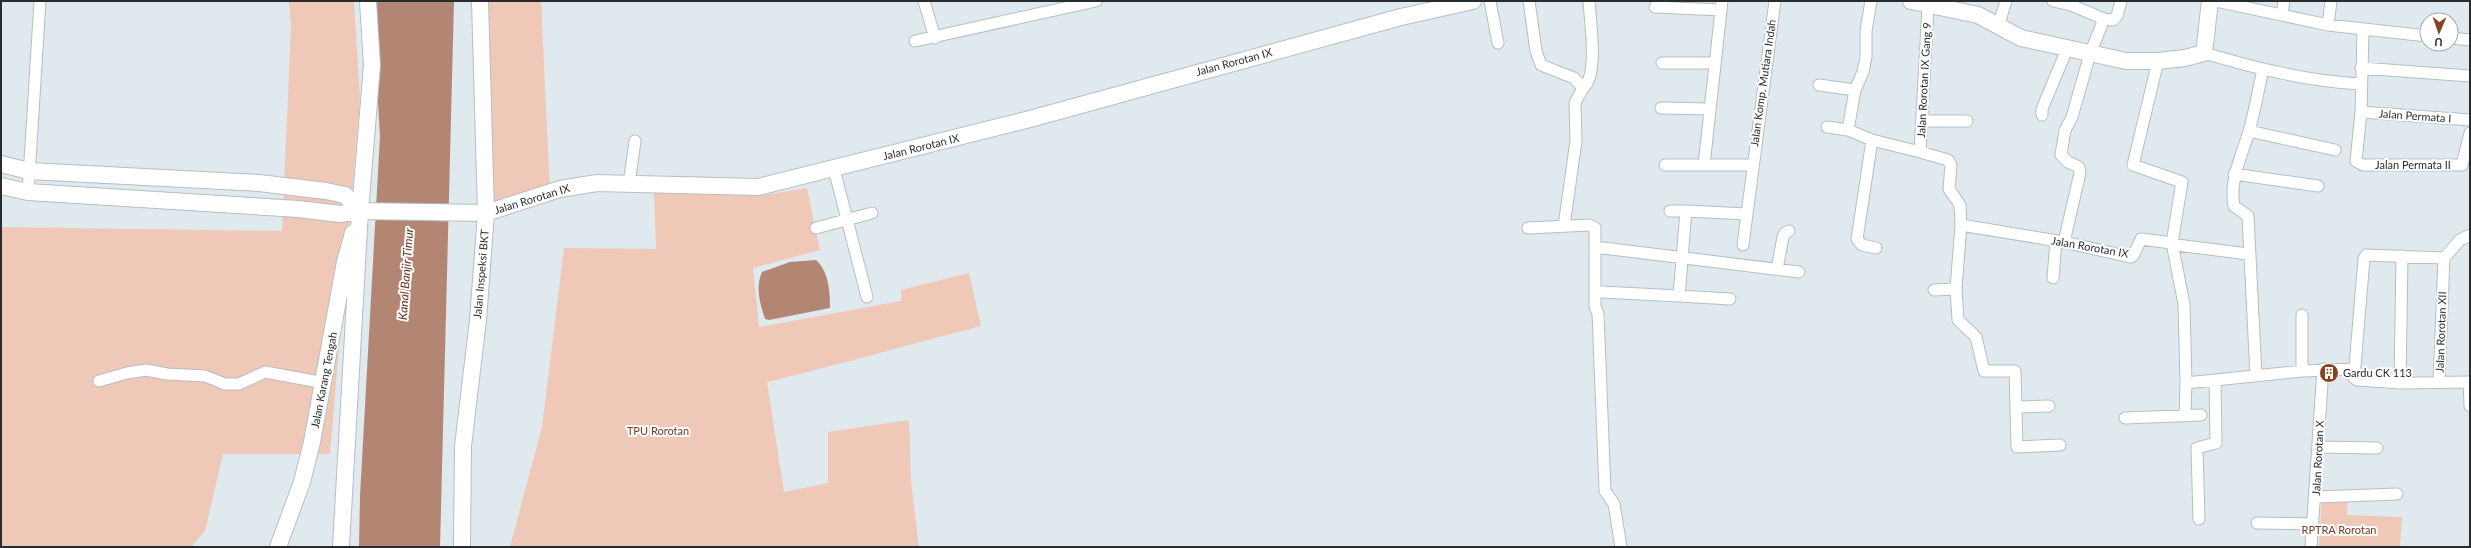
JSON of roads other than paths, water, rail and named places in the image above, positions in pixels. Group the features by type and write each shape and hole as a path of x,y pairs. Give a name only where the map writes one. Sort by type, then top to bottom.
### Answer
{"street":[{"path":"28,192 40,1"},
{"path":"341,547 367,211 372,65 368,1"},
{"name":"Jalan Inspeksi BKT","path":"462,547 463,446 478,320 481,214 480,1"},
{"path":"924,1 935,38"},
{"path":"915,41 935,38 1096,1"},
{"name":"Jalan Rorotan IX","path":"1,186 28,192 298,209 340,214 367,211 481,214 569,187 597,183 756,188 1030,120 1394,19 1473,1"},
{"path":"1490,1 1498,43"},
{"path":"1529,1 1536,51 1541,65 1574,78 1583,88"},
{"path":"1564,226 1576,141 1575,103 1583,88 1590,80 1592,54 1589,1"},
{"name":"Jalan Komp. Mutiara Indah","path":"1743,245 1752,165 1775,1"},
{"path":"1848,130 1856,90 1863,72 1866,57 1866,31 1871,1"},
{"path":"1998,27 2006,1"},
{"path":"2053,1 2071,5 2104,19 2113,20 2117,16 2121,1"},
{"path":"2204,53 2210,1"},
{"path":"2216,1 2328,25 2419,35"},
{"path":"2282,15 2284,1"},
{"path":"2328,25 2331,1"},
{"path":"1919,3 1978,15 2021,38 2126,61 2158,61 2185,58 2204,53 2263,70 2330,82 2361,84"},
{"name":"Jalan Rorotan IX Gang 9","path":"1919,3 1923,121 1920,152 1950,162 1949,189 1960,204 1961,225"},
{"path":"1656,7 1721,6 1704,164"},
{"path":"2053,278 2060,242 2080,173 2078,166 2064,159 2061,155 2063,136 2072,117 2090,54 2104,19"},
{"path":"2359,29 2361,112"},
{"path":"2459,39 2470,40"},
{"path":"2042,115 2042,109 2067,49"},
{"path":"2158,61 2133,164 2135,167 2182,182 2172,243 2184,304 2186,383 2185,415"},
{"path":"1662,63 1715,63"},
{"path":"2361,68 2470,76"},
{"path":"2256,376 2248,254 2248,216 2234,206 2234,174 2249,131 2263,70"},
{"path":"1819,85 1856,90"},
{"path":"1661,108 1709,109"},
{"name":"Jalan Permata I","path":"2361,112 2470,120"},
{"name":"Jalan Permata II","path":"2361,112 2356,161 2363,165 2462,165 2470,133"},
{"path":"1923,121 1967,121"},
{"path":"1827,128 1848,130 1872,140 1920,152"},
{"path":"2249,131 2335,150"},
{"path":"1872,140 1857,239 1862,245 1876,248"},
{"path":"629,184 636,141"},
{"path":"1,164 29,171 259,183 326,191 345,195 367,211"},
{"path":"1665,165 1752,165"},
{"path":"834,169 866,297"},
{"path":"2234,174 2318,186"},
{"name":"Jalan Karang Tengah","path":"278,547 302,482 320,382 345,262 367,211"},
{"path":"1670,211 1747,214"},
{"path":"1679,296 1686,211"},
{"path":"816,228 872,213"},
{"path":"1528,228 1591,225 1596,230 1595,308 1598,313 1605,491 1614,504 1621,547"},
{"path":"1961,225 1956,289 1958,320 1976,337 1984,371 2013,369 2015,371 2017,446 2060,445"},
{"name":"Jalan Rorotan IX","path":"1961,225 2060,242 2131,257 2141,240 2172,243"},
{"path":"1777,269 1784,233 1789,231"},
{"path":"2186,383 2323,369 2355,369 2364,260 2366,255 2372,254 2444,258 2460,240 2470,235"},
{"path":"2172,243 2177,246 2248,254"},
{"path":"1603,248 1799,272"},
{"path":"2400,383 2402,256"},
{"name":"Jalan Rorotan XII","path":"2355,369 2354,378 2357,380 2400,383 2439,382 2444,258"},
{"path":"1934,290 1956,289"},
{"path":"1601,292 1730,299"},
{"path":"2302,315 2302,371"},
{"name":"Jalan Rorotan X","path":"2311,547 2316,497 2323,369"},
{"path":"99,381 127,373 146,370 167,374 205,376 225,384 239,384 265,372 320,382"},
{"path":"2199,519 2197,448 2216,443 2215,380"},
{"path":"2439,382 2469,382 2470,406"},
{"path":"2016,407 2049,406"},
{"path":"2125,418 2201,415"},
{"path":"2318,447 2377,448"},
{"path":"2316,497 2397,494"},
{"path":"2257,523 2313,524"}],"water":[{"name":"Kanal Banjir Timur","path":"372,1 454,1 440,547 359,547 360,496 380,136"},
{"path":"816,260 824,270 828,282 830,308 769,320 765,319 760,301 759,290 762,272 790,262"}],"place":[{"name":"Gardu CK 113","path":"2329,373"}],"park label":[{"name":"TPU Rorotan","path":"658,431"},
{"name":"RPTRA Rorotan","path":"2339,530"}]}
